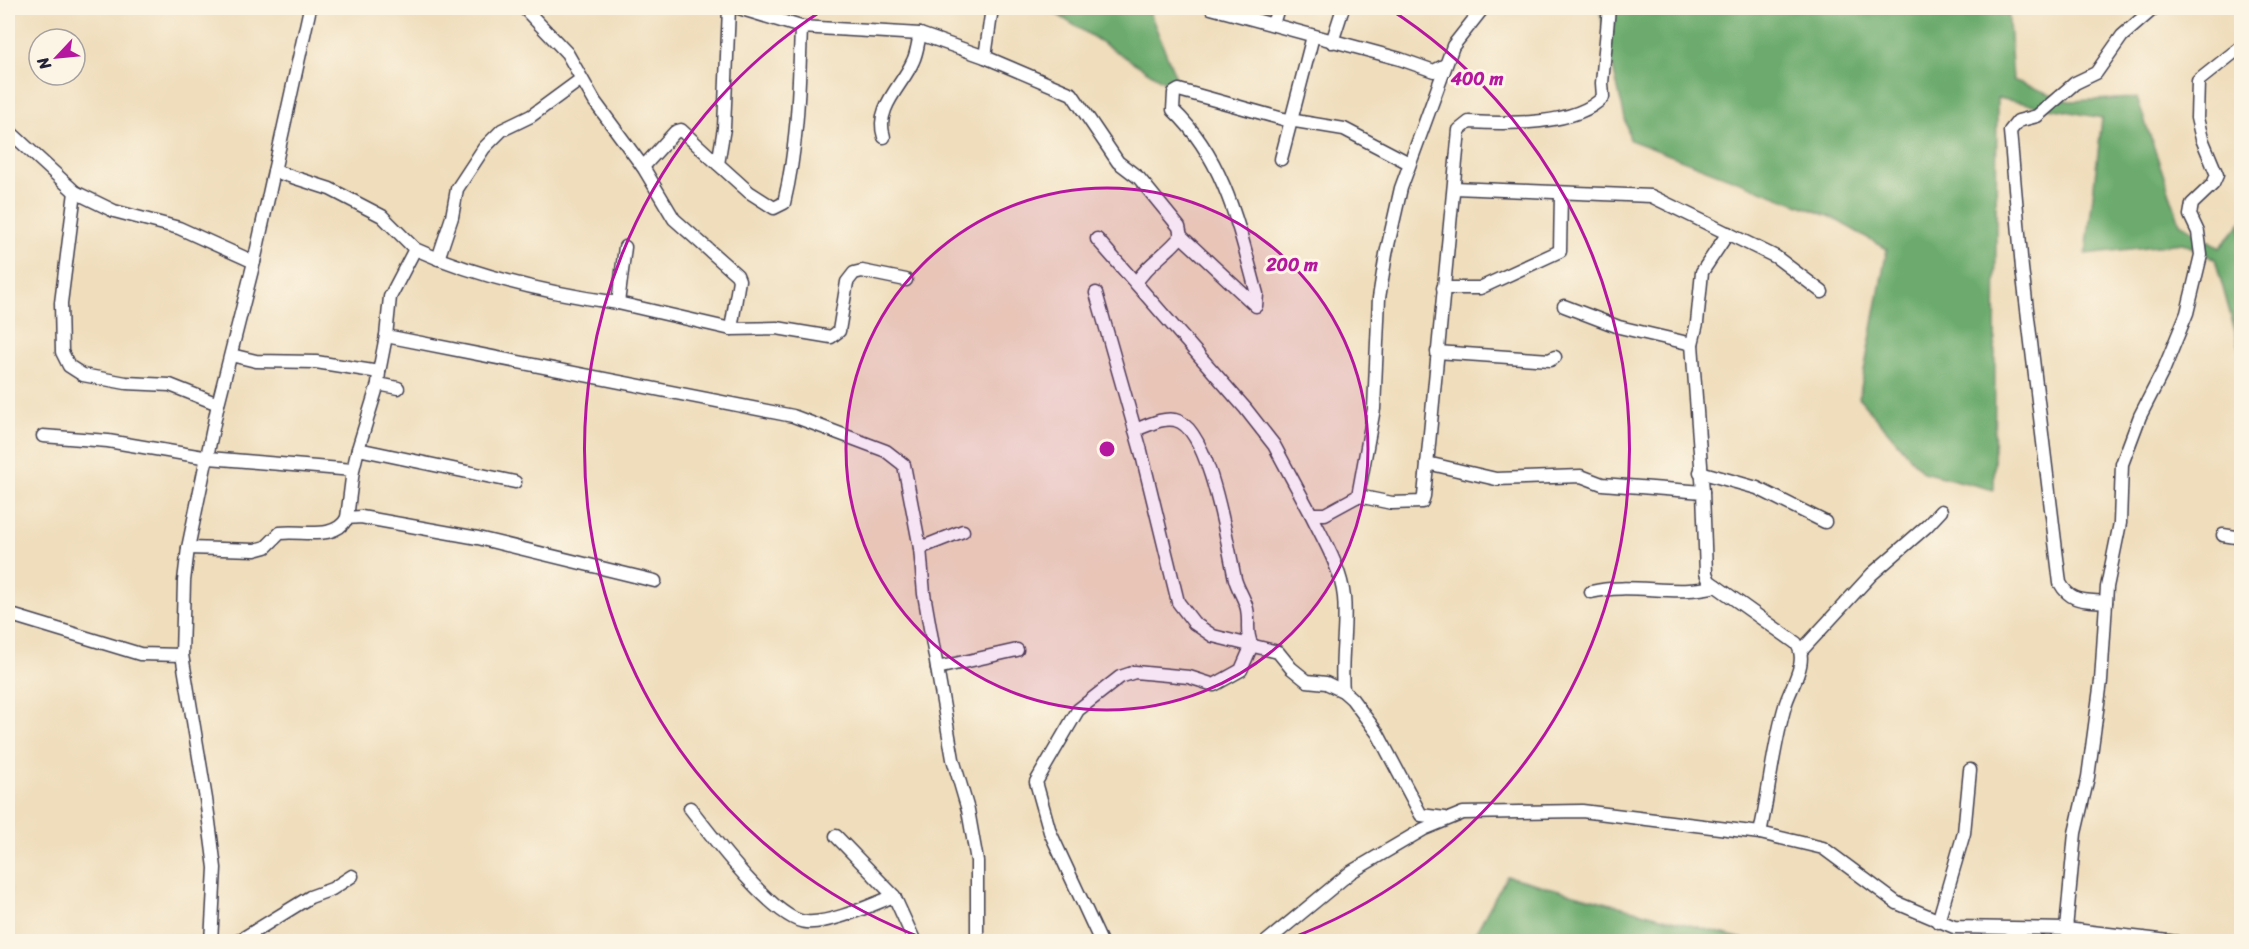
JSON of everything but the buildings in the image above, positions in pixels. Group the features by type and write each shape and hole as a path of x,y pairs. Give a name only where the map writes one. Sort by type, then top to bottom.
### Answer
{"street":[{"path":"211,942 215,868 182,655 188,548 209,458 218,404 254,262 310,8"},
{"path":"524,8 556,38 567,53 580,80 643,167 674,219 736,275 739,280 730,329"},
{"path":"718,164 724,128 729,8"},
{"path":"739,8 801,27 921,34 985,57 1072,94 1118,162 1139,178 1179,227 1181,236 1256,306 1257,294 1232,204 1220,173 1198,135 1173,110 1174,93 1179,90 1290,120 1344,129 1408,163"},
{"path":"985,57 992,8"},
{"path":"1211,8 1400,59 1434,71 1444,65"},
{"path":"1273,24 1278,8"},
{"path":"1332,42 1343,8"},
{"path":"1358,496 1374,409 1379,298 1386,254 1408,163 1452,46 1483,8"},
{"path":"1311,514 1325,514 1358,496 1392,503 1422,502 1459,130 1469,122 1497,123 1556,119 1594,106 1603,97 1602,83 1609,8"},
{"path":"2106,602 2080,600 2066,595 2060,583 2022,268 2010,131 2018,121 2037,116 2075,83 2096,73 2122,36 2154,8"},
{"path":"643,167 675,132 681,130 749,192 774,208 784,203 791,172 798,113 801,27"},
{"path":"884,136 881,127 886,106 913,61 921,34"},
{"path":"1281,159 1313,36"},
{"path":"2066,929 2075,833 2088,777 2101,681 2106,602 2120,523 2122,464 2140,416 2168,361 2187,313 2201,255 2198,232 2190,215 2192,204 2213,184 2217,175 2202,139 2197,118 2198,81 2241,46"},
{"path":"438,259 452,217 457,189 484,148 502,130 531,116 580,80"},
{"path":"8,130 75,192 114,211 179,228 254,262"},
{"path":"274,171 330,189 382,216 415,249 438,259 532,287 618,303 730,329 777,328 831,337 839,331 847,282 854,273 862,271 906,280"},
{"path":"1454,188 1651,196 1776,257 1822,292"},
{"path":"75,192 61,303 62,352 69,366 83,375 126,383 170,385 218,404"},
{"path":"1443,288 1480,288 1560,251 1561,194"},
{"path":"1728,233 1702,272 1697,323 1692,344 1703,492 1706,573 1709,581 1796,643 1802,650 1802,659 1784,708 1760,833"},
{"path":"1136,283 1145,268 1173,246 1181,236"},
{"path":"1096,239 1274,444 1332,558 1344,596 1340,662 1343,691"},
{"path":"618,303 625,247"},
{"path":"347,518 353,470 378,378 390,297 415,249"},
{"path":"1096,293 1135,430 1178,602 1194,623 1213,636 1278,652 1291,668 1307,681 1326,683 1343,691 1352,699 1378,734 1421,815 1445,818"},
{"path":"1564,306 1619,327 1692,344"},
{"path":"386,336 793,416 830,428 886,451 904,465 920,548 921,572 953,759 968,810 977,861 977,942"},
{"path":"1437,352 1550,360 1555,357"},
{"path":"231,355 256,361 316,362 378,378 398,388"},
{"path":"1135,430 1165,419 1176,420 1186,425 1197,441 1210,476 1236,582 1248,610 1246,635 1252,645"},
{"path":"43,436 108,441 209,458 353,470"},
{"path":"358,448 514,482"},
{"path":"1427,463 1496,479 1581,476 1602,484 1703,492"},
{"path":"1700,472 1757,488 1825,522"},
{"path":"1802,650 1872,574 1928,526 1941,511"},
{"path":"188,548 255,550 266,547 280,533 333,530 347,518 361,517 467,535 655,581"},
{"path":"920,548 963,531"},
{"path":"2223,535 2241,538"},
{"path":"1591,592 1634,587 1696,591 1716,586"},
{"path":"8,614 140,654 182,655"},
{"path":"1101,942 1050,832 1036,782 1078,710 1120,677 1135,672 1189,677 1214,685 1241,670 1252,645"},
{"path":"937,668 1017,650"},
{"path":"1938,922 1964,833 1970,770"},
{"path":"690,808 772,904 792,918 806,922 821,921 894,896"},
{"path":"1266,942 1351,872 1445,818 1463,813 1582,811 1760,833 1823,849 1877,891 1938,922 1973,929 2066,929 2177,942"},
{"path":"836,836 894,896 915,942"},
{"path":"237,942 310,897 332,889 352,876"}],"green space":[{"path":"1050,8 1148,8 1182,93 1050,10"},
{"path":"1599,8 2008,8 2013,80 2069,101 2137,98 2180,223 2220,248 2241,222 2241,353 2215,259 2183,243 2086,254 2102,118 1997,98 1994,490 1923,472 1859,398 1887,249 1831,217 1630,140"},
{"path":"1507,876 1750,941 1471,941"}]}
